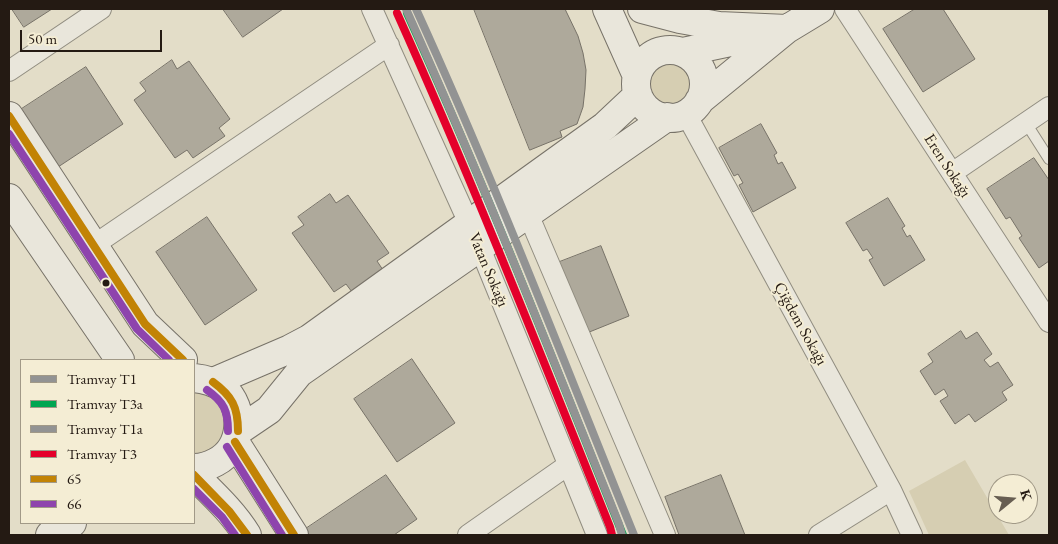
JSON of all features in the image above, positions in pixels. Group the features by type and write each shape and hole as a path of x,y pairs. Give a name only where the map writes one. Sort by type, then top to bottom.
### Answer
{"street":[{"path":"9,71 101,9"},
{"name":"Vatan Sokağı","path":"372,9 480,248 597,535"},
{"path":"607,9 638,85 642,103 658,115 684,111 703,92 704,82 702,73 698,64 691,57 678,51 640,9"},
{"path":"640,9 719,26 787,29"},
{"path":"195,468 209,466 220,460 228,452 237,437 269,410 299,373 528,214 684,111 787,29 820,9"},
{"name":"Eren Sokağı","path":"845,9 1049,322"},
{"path":"197,374 290,349 309,339 605,126 638,85 641,66 655,54 664,50 678,51 787,29"},
{"path":"94,245 389,45"},
{"path":"952,173 1049,107"},
{"name":"Çiğdem Sokağı","path":"684,111 891,490 912,535"},
{"path":"9,116 145,324 181,359"},
{"path":"9,198 119,359"},
{"path":"528,214 665,535"},
{"path":"197,374 223,388 231,397 239,419 237,437 294,535"},
{"path":"468,535 568,465"},
{"path":"195,476 238,520 247,535"},
{"path":"819,535 891,490"},
{"path":"30,535 45,524"},
{"path":"50,535 70,524"}],"lane":[{"path":"1026,123 1049,159"}],"shaded area":[{"path":"674,63 682,66 688,72 691,84 688,96 682,102 666,105 658,102 652,96 649,80 652,72 658,66"},
{"path":"195,393 207,396 217,403 223,413 224,424 222,434 217,444 207,451 195,454"},
{"path":"965,460 988,499 988,524 1003,524 1009,535 929,535 909,491"}],"building":[{"path":"12,9 52,9 24,27"},
{"path":"223,9 283,9 243,37"},
{"path":"474,9 565,9 578,36 586,70 583,107 577,124 560,131 562,137 530,150"},
{"path":"915,9 943,9 975,59 923,92 883,29"},
{"path":"172,60 177,69 189,61 230,119 219,128 225,136 193,158 187,150 175,158 134,100 146,91 140,83"},
{"path":"86,67 123,124 55,169 17,112"},
{"path":"761,124 777,153 774,155 778,164 782,162 796,188 753,212 739,185 743,183 738,174 734,176 719,148"},
{"path":"1034,158 1049,180 1049,261 1039,268 1019,238 1022,236 1010,217 1006,219 987,189"},
{"path":"330,194 336,203 348,195 389,253 377,261 383,270 352,292 346,284 334,292 292,233 304,225 298,217"},
{"path":"888,198 905,226 902,228 907,237 910,235 925,260 884,286 869,260 873,258 867,249 863,251 846,223"},
{"path":"207,217 257,290 205,325 156,252"},
{"path":"601,246 629,316 572,339 544,268"},
{"path":"961,331 966,339 977,332 992,354 984,360 990,367 998,362 1013,385 1002,392 1007,400 975,422 969,414 955,424 940,401 948,396 944,389 935,395 920,371 933,362 928,354"},
{"path":"412,359 455,423 397,462 354,399"},
{"path":"386,475 417,519 394,535 308,535 304,530"},
{"path":"721,475 745,535 679,535 665,497"}],"tram line":[{"name":"T1a","path":"406,9 515,265 622,535"},
{"name":"T1","path":"416,9 501,205 634,535"},
{"name":"T3","path":"397,13 453,140 612,535"},
{"name":"T3a","path":"407,13 491,208 623,535"}],"transit line":[{"name":"65","path":"9,116 145,324 182,359"},
{"name":"66","path":"9,134 137,329 168,359"},
{"name":"65","path":"213,382 225,392 233,403 237,415 238,431"},
{"name":"66","path":"207,390 224,408 228,431"},
{"name":"65","path":"235,442 294,535"},
{"name":"66","path":"227,447 282,535"},
{"name":"65","path":"195,476 229,511 247,535"},
{"name":"66","path":"195,490 222,517 235,535"}]}
